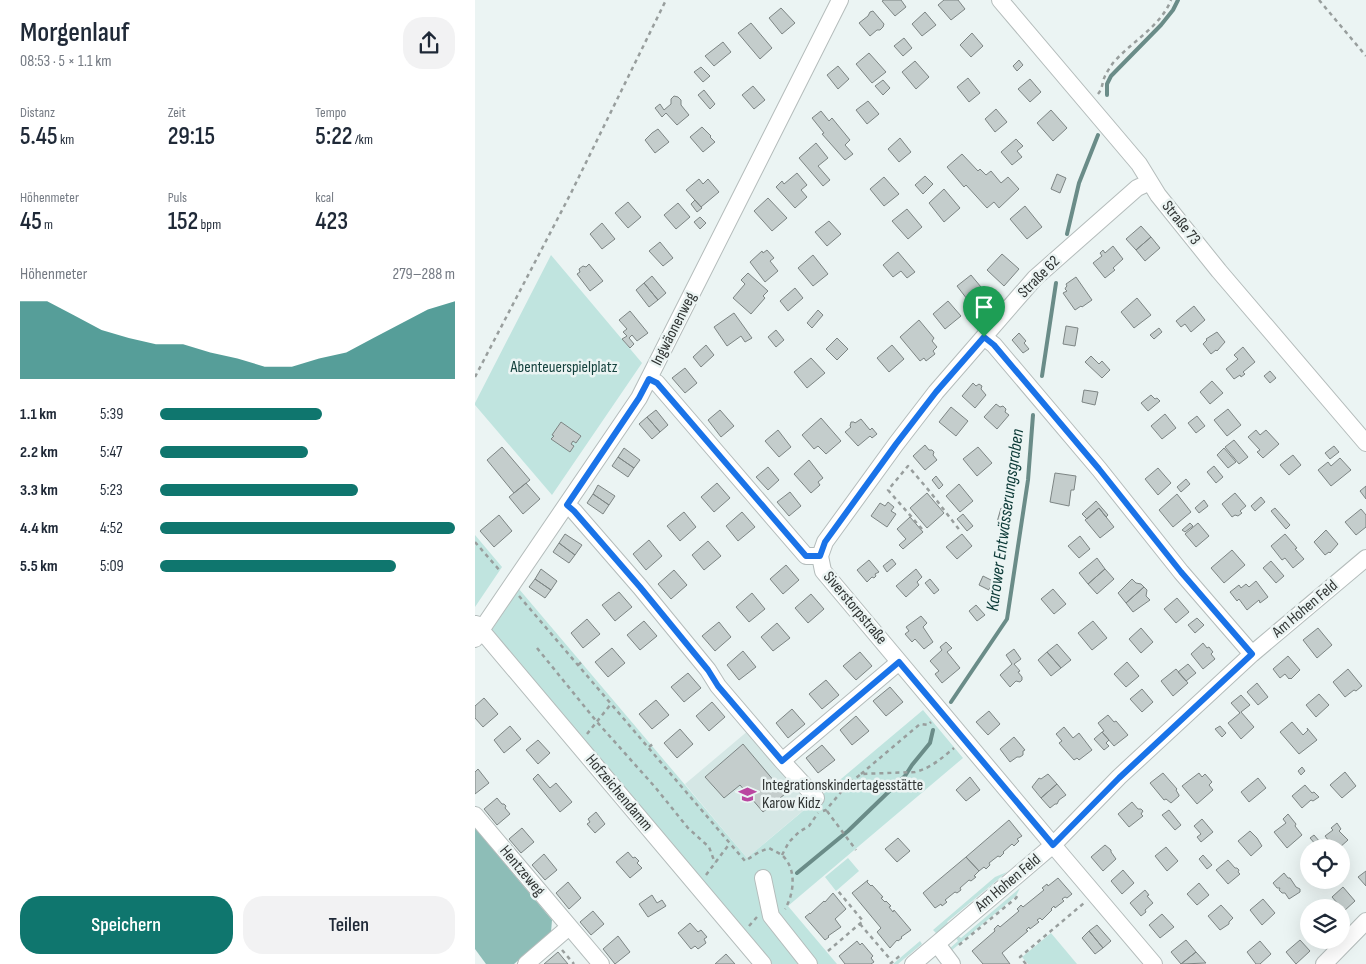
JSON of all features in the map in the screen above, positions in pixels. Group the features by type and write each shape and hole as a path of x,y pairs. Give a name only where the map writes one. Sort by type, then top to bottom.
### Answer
{"street":[{"name":"Ingwäonenweg","path":"477,631 567,505 639,398 839,0"},
{"name":"Straße 73","path":"1001,0 1139,164 1158,195 1219,271 1366,444"},
{"name":"Straße 62","path":"820,556 825,542 936,392 1035,278 1137,188 1150,182"},
{"path":"984,337 994,345 1062,425 1186,578 1252,654"},
{"name":"Siverstorpstraße","path":"649,379 657,383 806,556 820,556 823,571 1155,964"},
{"path":"567,505 640,587 708,670 718,686 821,804"},
{"name":"Am Hohen Feld","path":"913,964 1053,845 1133,765 1252,654 1366,558"},
{"name":"Hofzeichendamm","path":"477,631 579,746 763,964"},
{"path":"782,761 899,662"},
{"name":"Hentzeweg","path":"475,815 601,964"},
{"path":"763,878 777,909 771,916 809,964"},
{"path":"1324,964 1366,921"},
{"path":"526,964 569,927"},
{"path":"937,944 952,964"}],"path":[{"path":"475,377 571,193 666,0"},
{"path":"1087,103 1100,92 1104,77 1114,62 1161,16 1171,0"},
{"path":"1319,0 1366,56"},
{"path":"922,529 888,490 908,466 961,532"},
{"path":"475,542 501,572"},
{"path":"515,591 745,861 769,848 782,854 787,860 793,880 790,898 777,909 760,915 740,937"},
{"path":"537,648 597,722 655,787 688,828 709,847 715,863"},
{"path":"578,665 584,660"},
{"path":"579,746 611,704"},
{"path":"782,854 789,842 799,832 809,826 821,804 861,774 920,724 927,725 932,721"},
{"path":"649,748 655,742"},
{"path":"861,774 923,770 937,763 956,746"},
{"path":"821,804 857,850"},
{"path":"697,886 730,843"},
{"path":"828,951 863,921 838,891"},
{"path":"1026,964 1020,957 1087,900"},
{"path":"860,924 890,959"}],"shaded area":[{"name":"Integrationskindertagesstätte Karow Kidz","path":"749,730 811,804 747,858 685,784"},
{"path":"475,828 552,920 551,932 514,964 486,964 475,949"}],"green space":[{"name":"Abenteuerspielplatz","path":"551,255 642,363 552,495 475,405"},
{"path":"475,535 502,567 475,607"},
{"path":"519,589 747,858 923,710 963,758 788,906 837,964 772,964 491,631"},
{"path":"848,858 859,871 836,891 825,877"},
{"path":"1007,872 947,922 950,925 938,935 933,930 995,877"},
{"path":"1020,888 1016,896 951,951 949,949 958,941 956,938 958,936 961,938"},
{"path":"1051,933 1077,964 1028,964 1022,957"},
{"path":"920,941 922,944 898,964 893,964"}],"building":[{"path":"901,0 906,7 895,16 882,1"},
{"path":"944,0 958,0 965,9 951,20 938,5"},
{"path":"781,8 795,23 782,34 769,18"},
{"path":"873,11 884,24 880,30 877,30 870,36 859,23"},
{"path":"925,12 936,25 922,36 912,24"},
{"path":"751,23 772,48 760,59 738,33"},
{"path":"972,33 983,46 971,57 960,45"},
{"path":"904,38 912,48 903,56 894,46"},
{"path":"723,42 731,52 714,66 705,56"},
{"path":"869,53 886,72 872,83 856,64"},
{"path":"1019,60 1023,65 1017,71 1013,66"},
{"path":"915,61 929,77 916,89 902,72"},
{"path":"838,66 849,79 838,89 827,75"},
{"path":"701,67 710,76 703,82 694,72"},
{"path":"968,78 980,93 969,102 957,87"},
{"path":"1030,79 1041,92 1030,102 1018,89"},
{"path":"883,80 890,88 883,95 875,86"},
{"path":"753,86 765,100 754,109 742,95"},
{"path":"704,90 715,104 710,109 698,95"},
{"path":"674,96 681,100 681,105 689,115 677,125 666,113 662,117 655,108 660,104 664,110 671,104 671,99"},
{"path":"868,101 879,114 867,124 856,110"},
{"path":"996,109 1007,122 995,132 985,119"},
{"path":"1051,110 1067,128 1053,141 1037,123"},
{"path":"821,111 829,121 832,118 850,140 845,145 853,154 845,160 822,134 824,133 812,118"},
{"path":"702,127 715,142 703,152 690,137"},
{"path":"658,129 669,142 655,153 645,140"},
{"path":"900,138 911,152 899,162 888,149"},
{"path":"1016,139 1023,146 1017,151 1022,157 1012,165 1001,152"},
{"path":"816,143 828,158 818,166 830,180 823,186 799,158"},
{"path":"962,154 978,171 980,169 986,175 991,171 1001,183 1008,177 1019,189 999,208 994,202 987,208 966,185 964,187 947,167"},
{"path":"797,173 807,185 801,190 807,197 795,208 776,187 782,181 784,184"},
{"path":"1057,174 1066,178 1060,193 1051,189"},
{"path":"925,176 933,184 923,194 915,185"},
{"path":"884,177 899,194 884,206 870,189"},
{"path":"699,179 703,184 708,179 719,192 701,207 686,190"},
{"path":"944,189 960,208 944,222 929,203"},
{"path":"768,198 787,218 772,231 754,211"},
{"path":"695,200 702,208 697,212 691,204"},
{"path":"628,202 641,217 628,228 615,213"},
{"path":"678,203 690,217 676,229 664,215"},
{"path":"1025,206 1042,227 1027,239 1010,219"},
{"path":"907,209 922,227 908,239 892,221"},
{"path":"700,217 706,223 700,229 694,222"},
{"path":"829,221 841,234 827,246 815,232"},
{"path":"602,223 615,239 602,249 590,234"},
{"path":"1141,226 1151,237 1136,250 1126,239"},
{"path":"1151,237 1160,248 1145,261 1136,250"},
{"path":"660,242 673,258 663,266 649,251"},
{"path":"1113,246 1123,259 1113,268 1115,270 1105,278 1093,263 1102,256 1100,253 1103,250 1105,253"},
{"path":"767,250 774,258 770,261 778,271 765,282 750,262 762,251 763,253"},
{"path":"898,252 915,272 907,278 901,271 893,277 883,265"},
{"path":"1002,254 1019,269 1004,286 987,270"},
{"path":"813,255 828,274 813,286 798,268"},
{"path":"589,264 603,281 590,291 577,274 580,272 579,269"},
{"path":"748,273 768,291 763,296 765,298 751,314 733,298 745,284 741,280"},
{"path":"971,275 981,287 967,299 957,286"},
{"path":"652,276 666,293 658,300 644,283"},
{"path":"1076,277 1092,300 1075,310 1063,293 1067,291 1065,289 1066,284"},
{"path":"644,283 658,300 649,307 636,290"},
{"path":"795,288 803,298 788,311 780,301"},
{"path":"1137,298 1151,315 1134,328 1121,312"},
{"path":"948,301 961,316 945,329 933,314"},
{"path":"1194,306 1205,320 1191,332 1185,324 1181,327 1176,321"},
{"path":"818,310 823,315 812,328 807,323"},
{"path":"630,311 648,333 637,341 632,335 629,338 634,344 630,348 622,339 627,336 623,332 627,329 619,320"},
{"path":"734,313 752,338 745,342 741,336 727,346 714,327"},
{"path":"919,320 934,338 932,341 937,347 933,351 935,354 926,361 924,358 920,361 900,337"},
{"path":"1066,326 1078,328 1075,346 1063,344"},
{"path":"1159,328 1162,332 1154,339 1150,335"},
{"path":"776,330 784,340 776,347 768,337"},
{"path":"1217,332 1225,342 1217,351 1211,354 1203,344 1206,339"},
{"path":"1019,333 1026,341 1024,343 1029,349 1023,353 1012,340"},
{"path":"837,338 848,349 837,360 826,349"},
{"path":"706,345 714,355 701,367 693,357"},
{"path":"892,345 904,359 889,372 877,358"},
{"path":"1243,347 1255,362 1243,372 1245,374 1234,379 1226,369 1238,359 1234,355"},
{"path":"1091,356 1099,364 1102,361 1110,370 1102,378 1085,362"},
{"path":"811,358 825,373 807,388 794,372"},
{"path":"685,368 697,383 685,393 672,378"},
{"path":"1270,371 1276,378 1270,383 1264,376"},
{"path":"1212,381 1223,393 1210,404 1200,392"},
{"path":"973,383 976,386 979,384 982,386 981,389 986,395 975,408 962,396"},
{"path":"1084,390 1098,392 1095,405 1082,402"},
{"path":"1151,395 1160,401 1148,411 1141,403"},
{"path":"996,404 1000,407 1003,406 1006,409 1005,412 1009,415 997,429 984,417"},
{"path":"951,407 968,421 956,436 939,422"},
{"path":"1228,409 1241,425 1227,436 1214,420"},
{"path":"656,410 668,425 660,432 647,417"},
{"path":"720,410 734,426 721,437 708,420"},
{"path":"1165,414 1176,428 1162,439 1151,426"},
{"path":"1197,416 1205,426 1196,433 1188,423"},
{"path":"647,417 660,432 652,439 639,424"},
{"path":"821,418 841,441 826,454 818,446 814,449 802,435"},
{"path":"861,419 870,430 872,428 877,434 872,438 870,436 858,446 845,432 851,427 851,422 855,423"},
{"path":"561,422 581,436 576,443 573,441 571,444 574,446 570,452 551,439"},
{"path":"778,430 791,447 779,457 765,441"},
{"path":"1256,430 1260,435 1266,430 1279,444 1263,458 1257,452 1260,450 1248,437"},
{"path":"1234,440 1248,457 1239,464 1225,447"},
{"path":"925,445 934,452 933,455 937,460 925,470 913,456"},
{"path":"1334,446 1339,452 1330,459 1325,453"},
{"path":"502,447 530,480 514,493 487,460"},
{"path":"978,447 992,463 977,476 963,459"},
{"path":"624,448 640,460 634,468 618,457"},
{"path":"1224,448 1236,462 1228,468 1217,455"},
{"path":"1293,455 1301,465 1289,475 1280,465"},
{"path":"618,457 634,468 628,477 612,466"},
{"path":"1340,458 1351,470 1331,486 1318,470 1328,462 1331,466"},
{"path":"809,460 823,478 818,482 820,485 811,493 794,474"},
{"path":"1214,466 1223,477 1216,483 1207,472"},
{"path":"768,467 779,480 768,490 756,477"},
{"path":"1158,468 1171,483 1158,495 1145,479"},
{"path":"1055,473 1076,476 1074,490 1071,490 1069,506 1050,502"},
{"path":"936,476 943,485 939,489 932,480"},
{"path":"1186,479 1190,484 1181,492 1177,487"},
{"path":"526,483 540,499 523,514 509,497"},
{"path":"717,483 730,498 714,512 701,497"},
{"path":"959,484 973,501 960,512 946,496"},
{"path":"598,485 615,496 609,505 593,494"},
{"path":"1366,486 1366,499 1360,491"},
{"path":"790,492 801,506 789,516 777,502"},
{"path":"927,493 944,513 927,528 910,508"},
{"path":"1235,493 1246,506 1240,511 1242,513 1232,517 1222,504"},
{"path":"593,494 609,505 603,514 587,503"},
{"path":"1177,494 1191,512 1173,527 1159,510"},
{"path":"1261,497 1265,502 1255,511 1251,506"},
{"path":"1204,500 1208,506 1199,513 1195,508"},
{"path":"1096,501 1108,515 1106,517 1099,508 1087,519 1082,514"},
{"path":"888,502 894,507 891,511 896,514 887,527 871,516 880,503 885,506"},
{"path":"1001,508 1008,510 1007,524 997,522"},
{"path":"1099,508 1114,527 1100,538 1085,520"},
{"path":"1275,508 1290,525 1286,529 1271,511"},
{"path":"1361,509 1366,515 1366,527 1356,535 1345,522"},
{"path":"684,512 696,527 680,541 667,526"},
{"path":"742,512 755,527 738,541 726,526"},
{"path":"963,514 973,526 967,531 957,519"},
{"path":"499,515 512,531 494,547 480,531"},
{"path":"910,517 923,532 903,549 899,545 906,539 897,529"},
{"path":"1190,523 1193,526 1185,532 1182,530"},
{"path":"1198,523 1209,536 1196,547 1185,534"},
{"path":"1326,530 1338,544 1330,553 1325,555 1314,542"},
{"path":"565,534 582,545 575,555 559,543"},
{"path":"962,534 972,546 957,559 946,547"},
{"path":"1285,534 1304,559 1293,568 1285,558 1282,560 1271,546"},
{"path":"1080,536 1090,549 1079,558 1068,546"},
{"path":"649,540 662,556 646,570 633,554"},
{"path":"708,541 721,556 704,570 692,555"},
{"path":"559,543 575,555 569,563 553,552"},
{"path":"1232,550 1245,565 1224,583 1211,568"},
{"path":"1097,558 1105,569 1088,584 1079,573"},
{"path":"892,559 896,564 887,572 883,566"},
{"path":"869,560 879,572 867,582 857,570"},
{"path":"1271,561 1284,576 1276,583 1263,568"},
{"path":"786,565 799,580 783,594 770,579"},
{"path":"541,569 557,581 551,590 535,579"},
{"path":"916,569 922,577 917,582 919,585 906,597 896,586"},
{"path":"1105,569 1114,579 1097,594 1088,584"},
{"path":"674,570 687,585 671,599 658,584"},
{"path":"983,576 993,581 989,590 979,585"},
{"path":"535,579 551,590 545,598 529,587"},
{"path":"930,579 939,590 934,594 925,583"},
{"path":"1132,579 1144,587 1126,603 1118,593"},
{"path":"1256,581 1268,597 1260,603 1259,600 1247,610 1239,599 1237,601 1230,592 1239,585 1241,588 1246,584 1249,587"},
{"path":"1144,587 1147,590 1146,596 1150,600 1133,612 1126,603"},
{"path":"1053,589 1066,604 1054,614 1041,599"},
{"path":"619,592 632,607 615,621 602,605"},
{"path":"752,593 765,609 749,622 736,607"},
{"path":"811,594 824,609 808,623 795,608"},
{"path":"1177,598 1189,612 1176,623 1164,609"},
{"path":"976,605 985,615 977,621 969,611"},
{"path":"921,616 927,623 923,627 933,642 924,649 915,639 912,642 905,634 909,631 906,627"},
{"path":"1197,618 1204,625 1195,633 1188,625"},
{"path":"587,619 600,634 583,648 571,633"},
{"path":"644,621 657,636 640,650 627,635"},
{"path":"1093,621 1107,638 1092,650 1078,633"},
{"path":"719,622 731,637 715,651 702,636"},
{"path":"777,623 790,638 773,651 761,637"},
{"path":"1141,628 1153,642 1141,653 1129,639"},
{"path":"1318,628 1332,645 1317,658 1303,640"},
{"path":"946,642 952,648 947,652 960,668 942,683 935,674 939,671 930,661 942,650 940,647"},
{"path":"1203,643 1213,652 1211,654 1215,659 1203,669 1191,654"},
{"path":"1057,644 1071,660 1061,668 1047,652"},
{"path":"612,648 625,663 608,677 595,662"},
{"path":"1014,649 1021,659 1014,664 1020,671 1018,672 1022,680 1020,682 1016,681 1010,687 1000,675 1012,664 1006,655"},
{"path":"743,651 756,667 739,680 727,665"},
{"path":"860,652 872,666 856,680 843,666"},
{"path":"1047,652 1061,668 1051,676 1038,660"},
{"path":"1288,656 1300,670 1291,679 1285,674 1280,678 1273,669"},
{"path":"1127,662 1139,676 1126,687 1114,674"},
{"path":"1188,664 1196,673 1186,681 1178,672"},
{"path":"1176,669 1188,683 1173,696 1161,681"},
{"path":"1348,669 1362,686 1345,697 1333,682"},
{"path":"688,673 701,688 684,702 671,687"},
{"path":"826,680 839,695 822,709 809,694"},
{"path":"1257,683 1268,697 1258,705 1247,692"},
{"path":"890,687 903,702 886,716 873,701"},
{"path":"1142,689 1153,702 1142,712 1130,699"},
{"path":"1319,694 1329,705 1316,717 1306,705"},
{"path":"1241,695 1250,705 1241,712 1254,727 1241,739 1228,723 1240,713 1231,703"},
{"path":"484,698 498,714 483,727 475,718 475,706"},
{"path":"656,700 669,715 652,729 639,714"},
{"path":"712,702 725,717 709,731 696,716"},
{"path":"792,709 805,724 788,738 776,723"},
{"path":"989,711 1000,724 988,735 976,722"},
{"path":"1108,715 1128,735 1114,746 1102,732 1104,731 1098,723"},
{"path":"856,716 869,731 852,745 840,730"},
{"path":"1292,722 1303,735 1308,730 1307,728 1317,740 1299,754 1280,732"},
{"path":"510,726 521,739 504,753 494,740"},
{"path":"1220,726 1226,733 1222,737 1215,729"},
{"path":"1064,727 1073,738 1079,733 1092,750 1079,760 1077,758 1074,760 1059,743 1062,741 1056,734"},
{"path":"680,729 693,744 677,758 664,743"},
{"path":"1102,732 1109,740 1106,743 1109,746 1104,750 1094,739"},
{"path":"1014,737 1025,750 1023,755 1010,762 1000,749"},
{"path":"538,740 550,753 538,764 526,750"},
{"path":"743,744 785,794 763,812 740,785 724,798 705,777"},
{"path":"822,745 835,760 818,773 806,758"},
{"path":"1302,767 1305,771 1301,775 1298,771"},
{"path":"478,769 489,783 475,794 475,772"},
{"path":"1345,772 1356,786 1342,798 1330,785"},
{"path":"1163,773 1177,789 1179,795 1171,803 1166,799 1164,800 1150,783"},
{"path":"1199,773 1202,777 1205,774 1212,782 1209,785 1213,790 1197,804 1182,786"},
{"path":"538,774 550,788 556,783 572,802 560,812 533,779"},
{"path":"1048,774 1057,784 1041,798 1032,787 1039,778 1041,779"},
{"path":"970,777 980,790 966,801 956,790"},
{"path":"1258,778 1266,788 1249,802 1241,792"},
{"path":"1057,784 1066,795 1050,808 1041,798"},
{"path":"1305,785 1312,793 1314,792 1319,797 1313,801 1311,800 1302,808 1292,796"},
{"path":"497,798 506,806 505,808 510,814 497,825 484,809"},
{"path":"1132,802 1138,809 1143,811 1141,814 1143,816 1129,827 1118,814"},
{"path":"1169,810 1181,825 1175,830 1162,815"},
{"path":"596,812 605,824 595,833 587,824 590,822 588,819"},
{"path":"1288,814 1302,835 1287,848 1274,832 1286,823 1283,819"},
{"path":"1202,819 1213,832 1201,842 1197,837 1201,834 1194,826"},
{"path":"1009,820 1022,836 1017,839 1019,841 1014,846 1012,844 1000,857 998,856 989,863 990,865 986,869 984,867 979,871 966,857"},
{"path":"1337,823 1341,829 1339,831 1347,839 1327,839 1325,836 1333,830 1331,828"},
{"path":"522,828 534,842 521,853 509,839"},
{"path":"1250,831 1262,846 1251,856 1238,841"},
{"path":"1314,835 1317,839 1311,839"},
{"path":"898,838 910,851 897,862 885,849"},
{"path":"1105,845 1111,850 1116,859 1103,871 1091,857"},
{"path":"1166,847 1178,861 1167,871 1155,856"},
{"path":"628,852 639,861 637,863 642,868 630,878 616,862"},
{"path":"544,854 557,870 545,880 532,865"},
{"path":"1203,855 1212,865 1207,869 1199,859"},
{"path":"966,857 979,871 974,876 976,877 971,881 969,880 960,888 961,890 945,900 947,902 942,906 941,904 935,908 923,893"},
{"path":"1228,860 1239,870 1240,874 1228,884 1216,870"},
{"path":"1123,870 1134,883 1122,894 1111,881"},
{"path":"1366,871 1366,886 1358,877"},
{"path":"1284,873 1300,889 1300,892 1289,899 1273,883"},
{"path":"1058,878 1072,894 1062,899 1064,901 1055,908 1054,906 1042,920 1040,918 1037,920 1039,922 1030,929 1029,927 1026,930 1028,931 1002,953 1010,964 983,964 972,951 995,931 994,929 998,925 1000,927 1019,911 1017,909 1021,905 1023,907 1044,890 1042,888"},
{"path":"868,880 867,882 883,897 881,898 891,906 889,907 893,912 894,910 911,930 897,940 890,948 877,932 881,928 852,893"},
{"path":"568,882 581,898 569,909 556,893"},
{"path":"1199,883 1209,895 1197,905 1187,894"},
{"path":"1341,889 1345,889 1355,901 1350,906 1350,899 1334,899 1332,897"},
{"path":"1145,890 1153,903 1141,916 1130,903"},
{"path":"833,893 846,909 835,919 841,927 825,940 805,917 825,902"},
{"path":"652,895 657,903 662,900 666,906 648,917 639,904"},
{"path":"1263,899 1275,913 1262,925 1250,910"},
{"path":"1221,905 1233,918 1229,924 1220,930 1208,916"},
{"path":"593,911 604,924 591,935 580,922"},
{"path":"1162,914 1174,927 1160,938 1149,925"},
{"path":"690,923 698,932 701,930 707,937 704,939 706,943 698,949 695,946 691,949 678,933"},
{"path":"1097,925 1111,941 1103,948 1089,931"},
{"path":"1089,931 1103,948 1095,954 1082,938"},
{"path":"618,936 630,952 615,964 603,949"},
{"path":"1186,940 1196,952 1181,964 1171,952"},
{"path":"1300,940 1300,949 1308,949 1310,951 1296,964 1286,952"},
{"path":"857,941 860,945 862,943 873,956 871,958 874,962 871,964 845,964 839,956"},
{"path":"1260,941 1271,954 1260,964 1256,964 1247,952"},
{"path":"558,952 568,964 544,964"},
{"path":"1196,952 1206,963 1181,964"},
{"path":"726,954 735,964 715,964"}],"waterway":[{"name":"Karower Entwässerungsgraben","path":"1107,95 1107,84 1111,76 1161,25 1178,0"},
{"name":"Karower Entwässerungsgraben","path":"1067,234 1079,183 1098,135"},
{"name":"Karower Entwässerungsgraben","path":"1042,376 1056,283"},
{"name":"Karower Entwässerungsgraben","path":"951,702 1007,619 1028,480 1033,415"},
{"name":"Karower Entwässerungsgraben","path":"797,873 848,831 905,776 930,743 933,730"}],"place":[{"name":"Integrationskindertagesstätte Karow Kidz","path":"748,794"}],"route":[{"path":"984,337 994,345 1099,469 1181,572 1252,654 1153,745 1053,845 899,662 782,761 718,686 708,670 640,587 567,505 639,398 649,379 657,383 806,556 820,556 825,542 896,444 936,392 984,337"}]}
